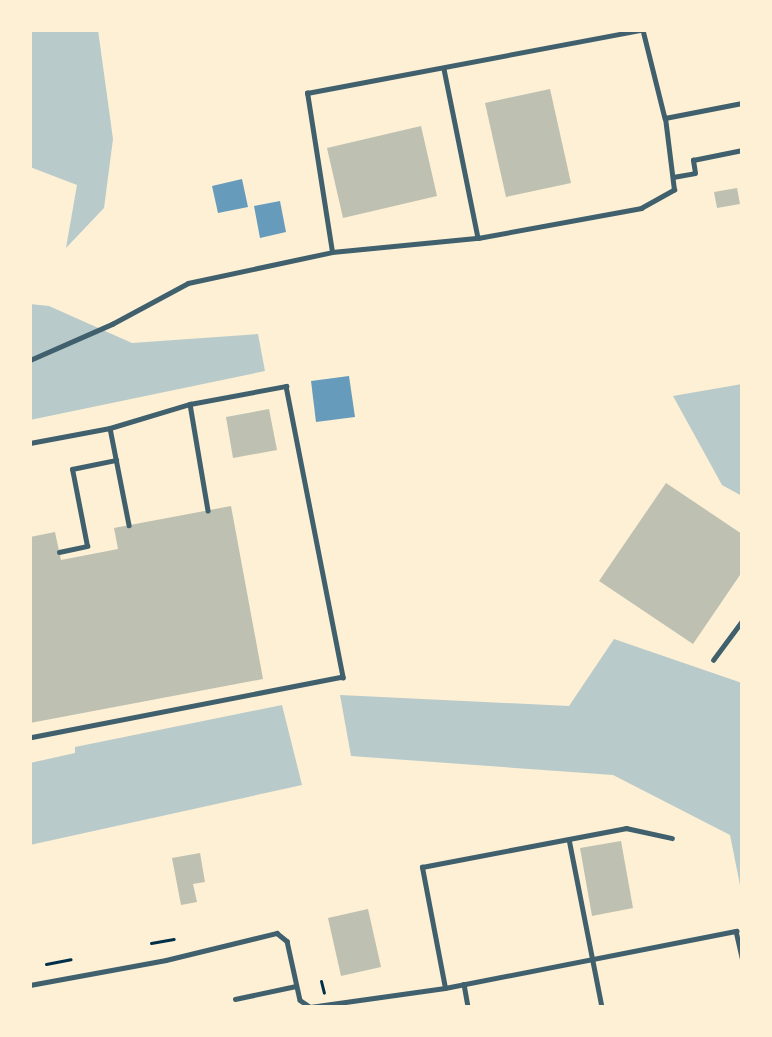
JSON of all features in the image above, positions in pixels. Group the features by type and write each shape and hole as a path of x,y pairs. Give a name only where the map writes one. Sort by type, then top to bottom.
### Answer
{"lane":[{"path":"30,360 112,324 188,283 332,252 478,238 640,208 674,190 665,118 642,30 307,93 332,252"},
{"path":"444,69 478,238"},
{"path":"665,118 742,103"},
{"path":"673,177 695,173 693,160 742,150"},
{"path":"30,443 110,428 190,404 286,386 344,677 30,738"},
{"path":"190,404 208,510"},
{"path":"110,428 129,525"},
{"path":"59,552 87,546 72,469 116,460"},
{"path":"713,660 742,621"},
{"path":"445,988 422,867 626,828 672,838"},
{"path":"569,838 602,1007"},
{"path":"30,985 166,960 277,933 287,941 300,1000 310,1006 445,988 593,957 736,931 742,958"},
{"path":"464,984 468,1007"},
{"path":"235,999 297,986"},
{"path":"371,999 372,1007"}],"path":[{"path":"151,943 174,939"},
{"path":"46,964 71,959"}],"shaded area":[{"path":"30,30 98,30 113,139 104,208 66,248 77,185 30,167"},
{"path":"30,304 49,306 132,343 258,334 265,371 30,420"},
{"path":"742,384 742,496 722,485 673,396"},
{"path":"614,639 742,683 742,895 730,835 613,775 351,756 340,695 569,706"},
{"path":"282,705 302,785 30,845 30,763 75,753 75,747"}],"water":[{"path":"242,179 248,207 218,213 212,186"},
{"path":"280,201 286,232 260,238 254,206"},
{"path":"349,376 355,417 316,422 311,381"}],"building":[{"path":"550,89 571,183 506,197 485,103"},
{"path":"421,126 437,196 343,218 327,148"},
{"path":"737,188 740,204 717,208 714,192"},
{"path":"269,409 277,450 233,458 226,417"},
{"path":"666,483 742,534 742,572 693,644 599,581"},
{"path":"231,506 263,679 30,723 30,537 55,532 61,560 118,549 114,528"},
{"path":"621,841 633,908 592,916 580,848"},
{"path":"200,853 205,882 193,884 197,902 181,905 172,858"},
{"path":"368,909 381,967 341,976 328,918"}]}
